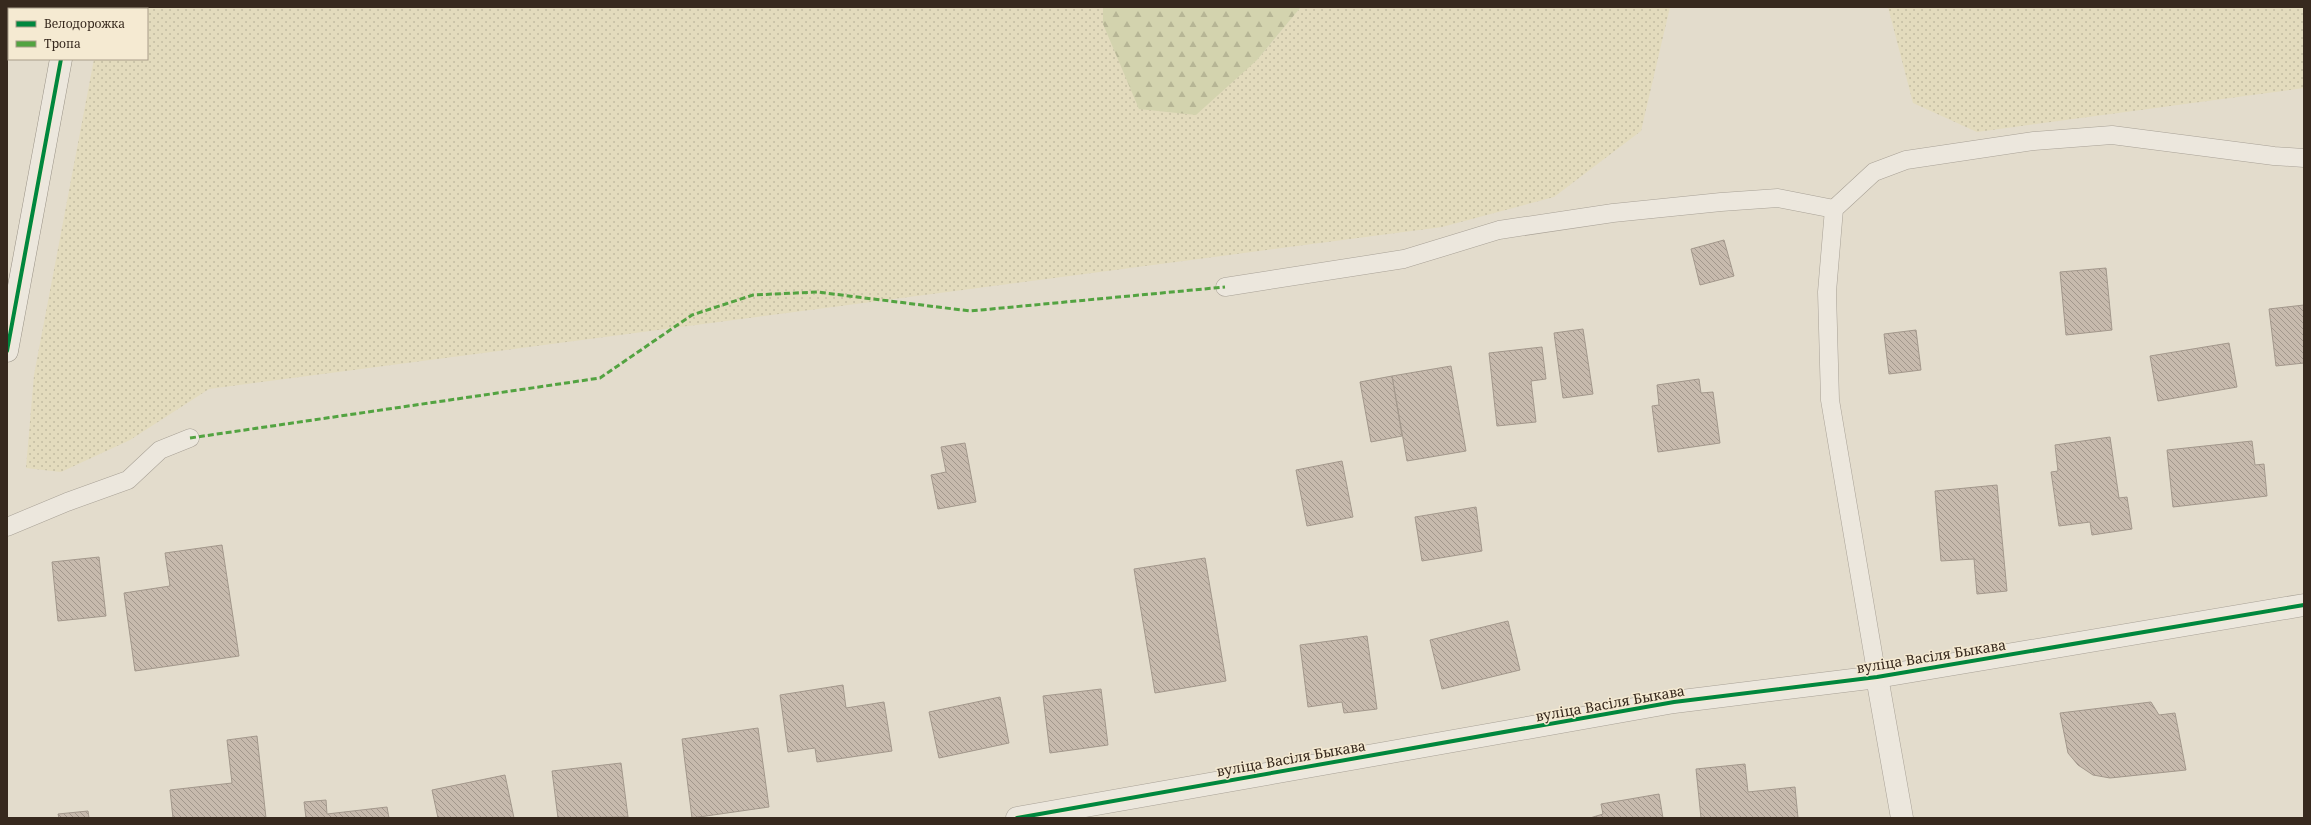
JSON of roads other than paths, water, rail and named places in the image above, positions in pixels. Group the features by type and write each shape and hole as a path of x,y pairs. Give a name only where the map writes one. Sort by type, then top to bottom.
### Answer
{"street":[{"path":"7,351 61,60"},
{"name":"вуліца Васіля Быкава","path":"1017,818 1674,702 1877,677 2304,605"},
{"path":"1877,677 1902,818"}],"lane":[{"path":"1877,677 1830,400 1827,292 1834,209 1874,172 1906,160 2034,141 2112,135 2274,156 2304,158"},
{"path":"1225,287 1404,259 1499,230 1613,213 1778,198 1834,209"},
{"path":"7,527 67,502 128,480 160,450 190,438"}]}
